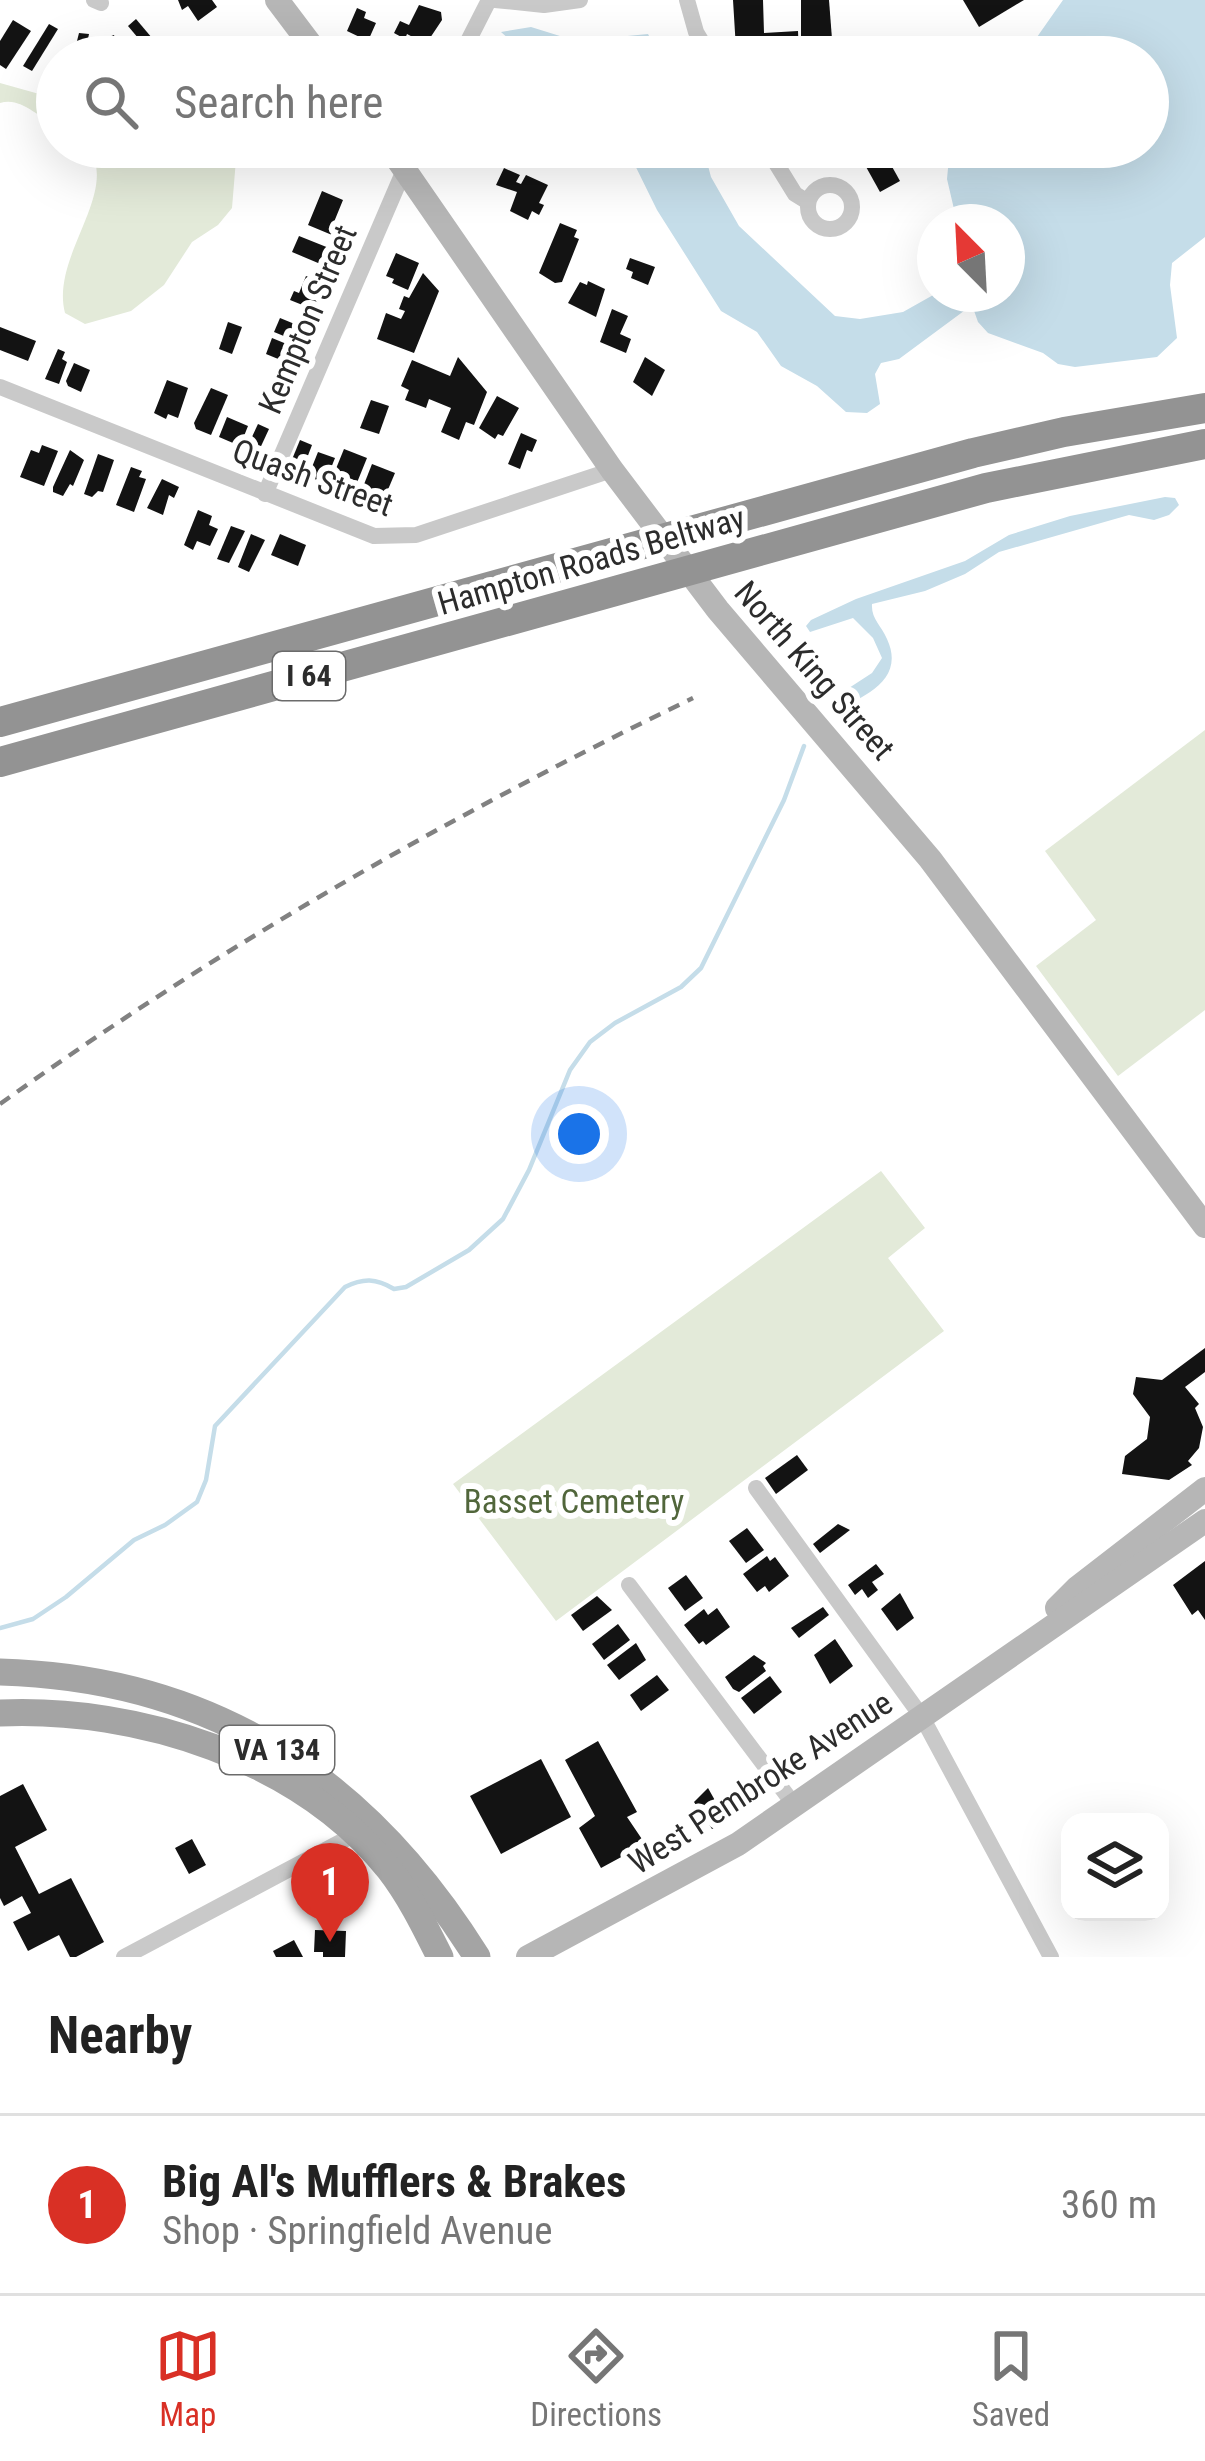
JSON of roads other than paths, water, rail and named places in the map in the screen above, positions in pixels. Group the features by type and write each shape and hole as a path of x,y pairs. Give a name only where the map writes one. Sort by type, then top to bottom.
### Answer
{"highway":[{"name":"Hampton Roads Beltway","path":"0,722 995,448 1205,408"},
{"name":"Hampton Roads Beltway","path":"0,762 986,488 1205,444"}],"main road":[{"path":"277,0 304,36"},
{"name":"North King Street","path":"411,168 612,470 718,610 930,859 1205,1226"},
{"name":"West Pembroke Avenue","path":"1018,1647 1078,1588 1205,1490"},
{"name":"West Pembroke Avenue","path":"528,1957 668,1883 794,1806 1205,1521"},
{"name":"VA 134","path":"0,1672 113,1683 172,1700 283,1753 332,1786 403,1888 440,1957"},
{"name":"VA 134","path":"0,1713 103,1717 161,1728 266,1772 365,1829 432,1887 477,1957"}],"street":[{"path":"472,36 492,0 544,5 580,0"},
{"path":"687,0 698,36"},
{"name":"Kempton Street","path":"265,494 396,168"},
{"path":"779,168 796,194 808,202"},
{"name":"Quash Street","path":"0,387 353,530 396,538 437,530 612,470"},
{"path":"755,1488 922,1717 1051,1957"},
{"path":"629,1586 794,1806"},
{"path":"124,1957 365,1829"}],"water":[{"path":"1063,0 1205,0 1205,237 1172,263 1177,338 1157,357 1075,367 988,333 974,312 1025,312 1025,204 953,204 948,168 1169,168 1169,36 1038,36"},
{"path":"531,27 560,36 505,36 501,32"},
{"path":"636,168 709,168 739,226 835,316 860,319 903,312 917,304 917,312 963,312 899,359 881,363 875,374 880,404 867,413 846,412 817,386 781,366 757,332 721,311 657,210"},
{"path":"1175,498 1179,505 1169,515 1154,520 1129,515 999,552 965,574 925,591 872,604 887,639 891,667 877,687 831,712 832,699 872,673 882,658 873,638 853,618 810,632 806,626 811,620 965,561 1009,535 1070,516"}],"waterway":[{"path":"0,1628 33,1619 134,1540 197,1502 206,1480 215,1426 345,1287 370,1280 394,1289 406,1287 469,1250 503,1219 529,1170 570,1070 590,1042 681,987 701,968 784,800 804,746"}],"railway":[{"path":"0,1104 167,990 338,886 513,789 693,698"}],"place":[{"name":"Big Al's Mufflers & Brakes","path":"330,1942"}],"park label":[{"name":"Basset Cemetery","path":"574,1501"}]}
